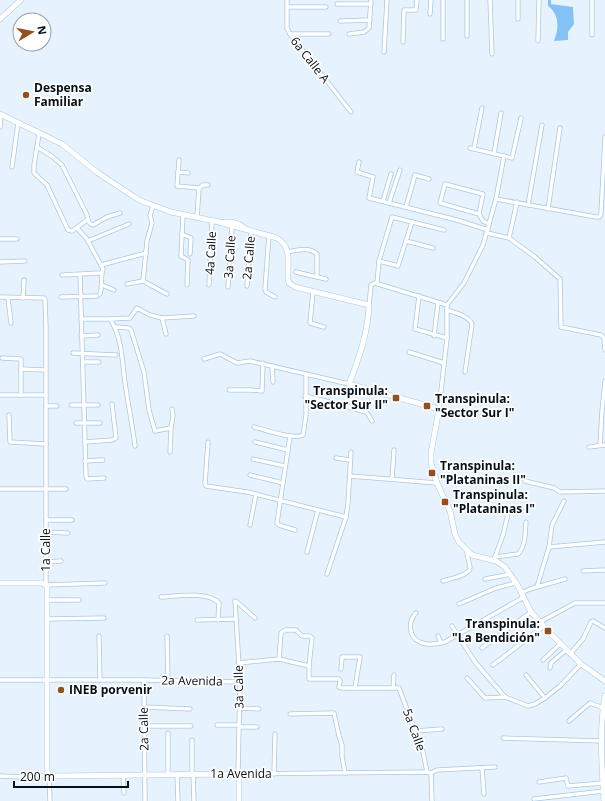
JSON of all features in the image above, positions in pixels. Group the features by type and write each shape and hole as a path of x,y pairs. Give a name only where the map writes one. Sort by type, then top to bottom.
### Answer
{"street":[{"path":"0,19 21,0"},
{"name":"6a Calle A","path":"287,0 287,28 290,34 352,112"},
{"path":"384,52 387,0"},
{"path":"403,42 404,10 416,10 417,0"},
{"path":"430,14 431,0"},
{"path":"443,0 443,39"},
{"path":"467,0 468,36"},
{"path":"490,0 492,54"},
{"path":"518,0 518,19"},
{"path":"538,41 539,0"},
{"path":"592,0 592,35"},
{"path":"337,4 371,2 369,28 366,32 350,34"},
{"path":"288,7 326,7"},
{"path":"340,21 370,20"},
{"path":"290,34 329,34"},
{"path":"482,108 472,148 494,154 512,158 521,118"},
{"path":"494,154 501,113"},
{"path":"0,127 1,115 62,144 127,193 153,206 183,215 251,230 269,235 282,241 288,252 289,283 299,289 369,305"},
{"path":"12,167 18,123"},
{"path":"528,205 542,125"},
{"path":"548,209 560,128"},
{"path":"39,134 34,173 47,185 67,228 71,231 87,220"},
{"path":"496,199 596,217 600,215 605,137"},
{"path":"37,147 53,157 65,168 87,216 87,220 93,225 107,217 120,213"},
{"path":"504,156 496,199 487,232 464,283 447,305 444,363 430,457 437,483 450,512 456,538 472,555 495,559 519,553 524,544 526,522"},
{"path":"179,160 177,186 199,188 201,186 208,185"},
{"path":"360,162 357,172 373,178 368,197 457,220 487,232 508,238 535,257 561,280 561,327 601,335 604,338 605,350"},
{"path":"389,203 400,170"},
{"path":"178,172 188,173"},
{"path":"383,201 391,174"},
{"path":"406,207 415,175 429,179"},
{"path":"479,214 440,204 445,184 483,194 479,214 483,221 489,224"},
{"path":"197,218 199,188"},
{"path":"508,238 517,202"},
{"path":"143,281 148,235 152,223 150,215 153,206"},
{"path":"183,215 181,256 188,260 187,285"},
{"path":"376,283 379,261 392,218 394,217 444,230"},
{"name":"4a Calle","path":"209,285 212,221"},
{"path":"220,223 232,222 240,225 244,229"},
{"path":"379,261 398,266 412,222"},
{"path":"88,241 129,224"},
{"name":"3a Calle","path":"228,287 232,226"},
{"path":"61,297 99,295 102,285 100,273 103,270 101,265 88,241 77,228"},
{"name":"2a Calle","path":"247,286 251,230"},
{"path":"182,234 191,238 190,254"},
{"path":"269,235 265,289 266,292 275,297"},
{"path":"0,239 17,239"},
{"path":"406,241 433,248"},
{"path":"288,252 304,249 316,252 317,277"},
{"path":"101,265 146,253"},
{"path":"0,262 25,261"},
{"path":"296,272 326,279"},
{"path":"62,275 100,273"},
{"path":"80,275 86,478 104,478"},
{"path":"0,298 23,298 24,280"},
{"path":"127,284 143,281 167,294"},
{"path":"349,384 363,348 372,284 376,283 447,305"},
{"path":"102,285 114,290"},
{"path":"313,292 310,322 324,327"},
{"path":"419,296 415,330 446,338"},
{"path":"8,298 11,323"},
{"name":"1a Calle","path":"23,298 44,298 46,327 47,771 50,801"},
{"path":"434,336 438,303"},
{"path":"81,319 130,318 137,308 150,315 162,318 194,316"},
{"path":"447,310 471,320 472,324 465,372"},
{"path":"162,318 166,334"},
{"path":"110,319 116,327 122,355 135,446"},
{"path":"116,327 127,327 131,330 144,372 149,410 155,431 171,428"},
{"path":"82,336 98,335"},
{"path":"409,352 444,363"},
{"path":"73,353 116,354"},
{"path":"204,359 219,354 237,362 250,361 263,363 349,384 438,409"},
{"path":"2,358 20,359 21,395"},
{"path":"83,362 99,362"},
{"path":"229,390 262,391 263,363"},
{"path":"272,366 273,382"},
{"path":"21,369 46,370"},
{"path":"254,428 290,436 303,435 306,415 306,374"},
{"path":"589,447 603,445 605,381"},
{"path":"0,395 45,395"},
{"path":"305,396 366,412 372,421"},
{"path":"85,442 114,440 116,438 112,404"},
{"path":"71,405 98,405"},
{"path":"46,406 57,406"},
{"path":"170,452 171,428 174,414 172,409"},
{"path":"9,416 10,442 46,444"},
{"path":"76,423 100,423"},
{"path":"290,436 277,523 295,530"},
{"path":"208,442 206,486 280,499 346,517"},
{"path":"255,442 288,450"},
{"path":"392,479 394,450"},
{"path":"327,574 346,517 351,452"},
{"path":"253,458 285,466"},
{"path":"336,458 350,460"},
{"path":"85,461 103,460"},
{"path":"250,475 282,483"},
{"path":"350,476 437,483"},
{"path":"525,481 554,488 560,492 605,491"},
{"path":"0,489 66,489"},
{"path":"250,525 256,494"},
{"path":"537,587 549,547 552,525 564,502"},
{"path":"307,552 318,510"},
{"path":"495,559 508,514"},
{"path":"46,520 72,520"},
{"path":"46,532 68,533"},
{"path":"549,547 605,542"},
{"path":"443,581 469,571 470,568 467,551"},
{"path":"495,559 502,564 510,574 531,612 568,652 581,664 605,681"},
{"path":"46,562 61,562"},
{"path":"583,571 605,570"},
{"path":"485,579 510,574"},
{"path":"416,613 412,617 410,626 416,640 428,644 442,643 537,587 565,579"},
{"path":"0,583 42,583 46,585 105,583"},
{"path":"459,604 496,588 516,583"},
{"path":"161,597 191,595 218,601 220,604 218,620"},
{"path":"47,600 79,600"},
{"name":"3a Calle","path":"239,801 238,774 240,682 235,601 255,618"},
{"path":"493,665 542,624 575,603 605,603"},
{"path":"482,648 531,612"},
{"path":"46,619 104,618"},
{"path":"197,620 236,619"},
{"path":"550,668 551,663 568,652 583,639 591,622 594,621 605,628"},
{"path":"452,626 475,662 506,697 529,707 545,698 560,686 581,664"},
{"path":"279,659 280,637 282,631 296,630 302,636 310,636 312,638 309,678 339,679 340,688 393,688 394,675"},
{"path":"99,636 100,680"},
{"path":"167,636 168,681"},
{"path":"438,636 442,643"},
{"path":"543,660 560,644"},
{"path":"341,669 342,657 360,658 356,688"},
{"path":"239,663 279,659 309,666"},
{"path":"526,675 545,698"},
{"path":"467,678 485,698 506,697"},
{"name":"2a Avenida","path":"0,680 240,682"},
{"name":"2a Calle","path":"144,680 145,801"},
{"name":"5a Calle","path":"393,688 399,689 423,752 429,772 432,801"},
{"path":"604,801 604,763 602,741 605,696"},
{"path":"570,721 590,703 603,708"},
{"path":"144,707 190,709"},
{"path":"239,708 259,709"},
{"path":"290,714 334,713 337,730 342,745 343,773"},
{"path":"217,725 257,727"},
{"path":"144,726 190,726"},
{"path":"415,731 442,729"},
{"path":"168,733 168,774"},
{"path":"274,734 274,774"},
{"path":"503,738 602,741"},
{"path":"192,740 194,801"},
{"name":"1a Avenida","path":"0,776 23,777 48,775 429,772 437,770 495,767"},
{"path":"482,768 484,794"},
{"path":"177,774 178,801"},
{"path":"123,775 124,793"},
{"path":"539,782 566,778 568,786 603,783"},
{"path":"534,799 604,791"}],"shaded area":[{"path":"548,0 551,0 551,4 573,7 574,24 568,32 568,40 554,41 557,32 557,22 555,14 548,6"}],"place":[{"name":"Despensa Familiar","path":"26,95"},
{"name":"Transpinula: \"Sector Sur II\"","path":"396,398"},
{"name":"Transpinula: \"Sector Sur I\"","path":"427,406"},
{"name":"Transpinula: \"Plataninas II\"","path":"432,473"},
{"name":"Transpinula: \"Plataninas I\"","path":"445,502"},
{"name":"Transpinula: \"La Bendición\"","path":"548,631"},
{"name":"INEB porvenir","path":"61,690"}]}
